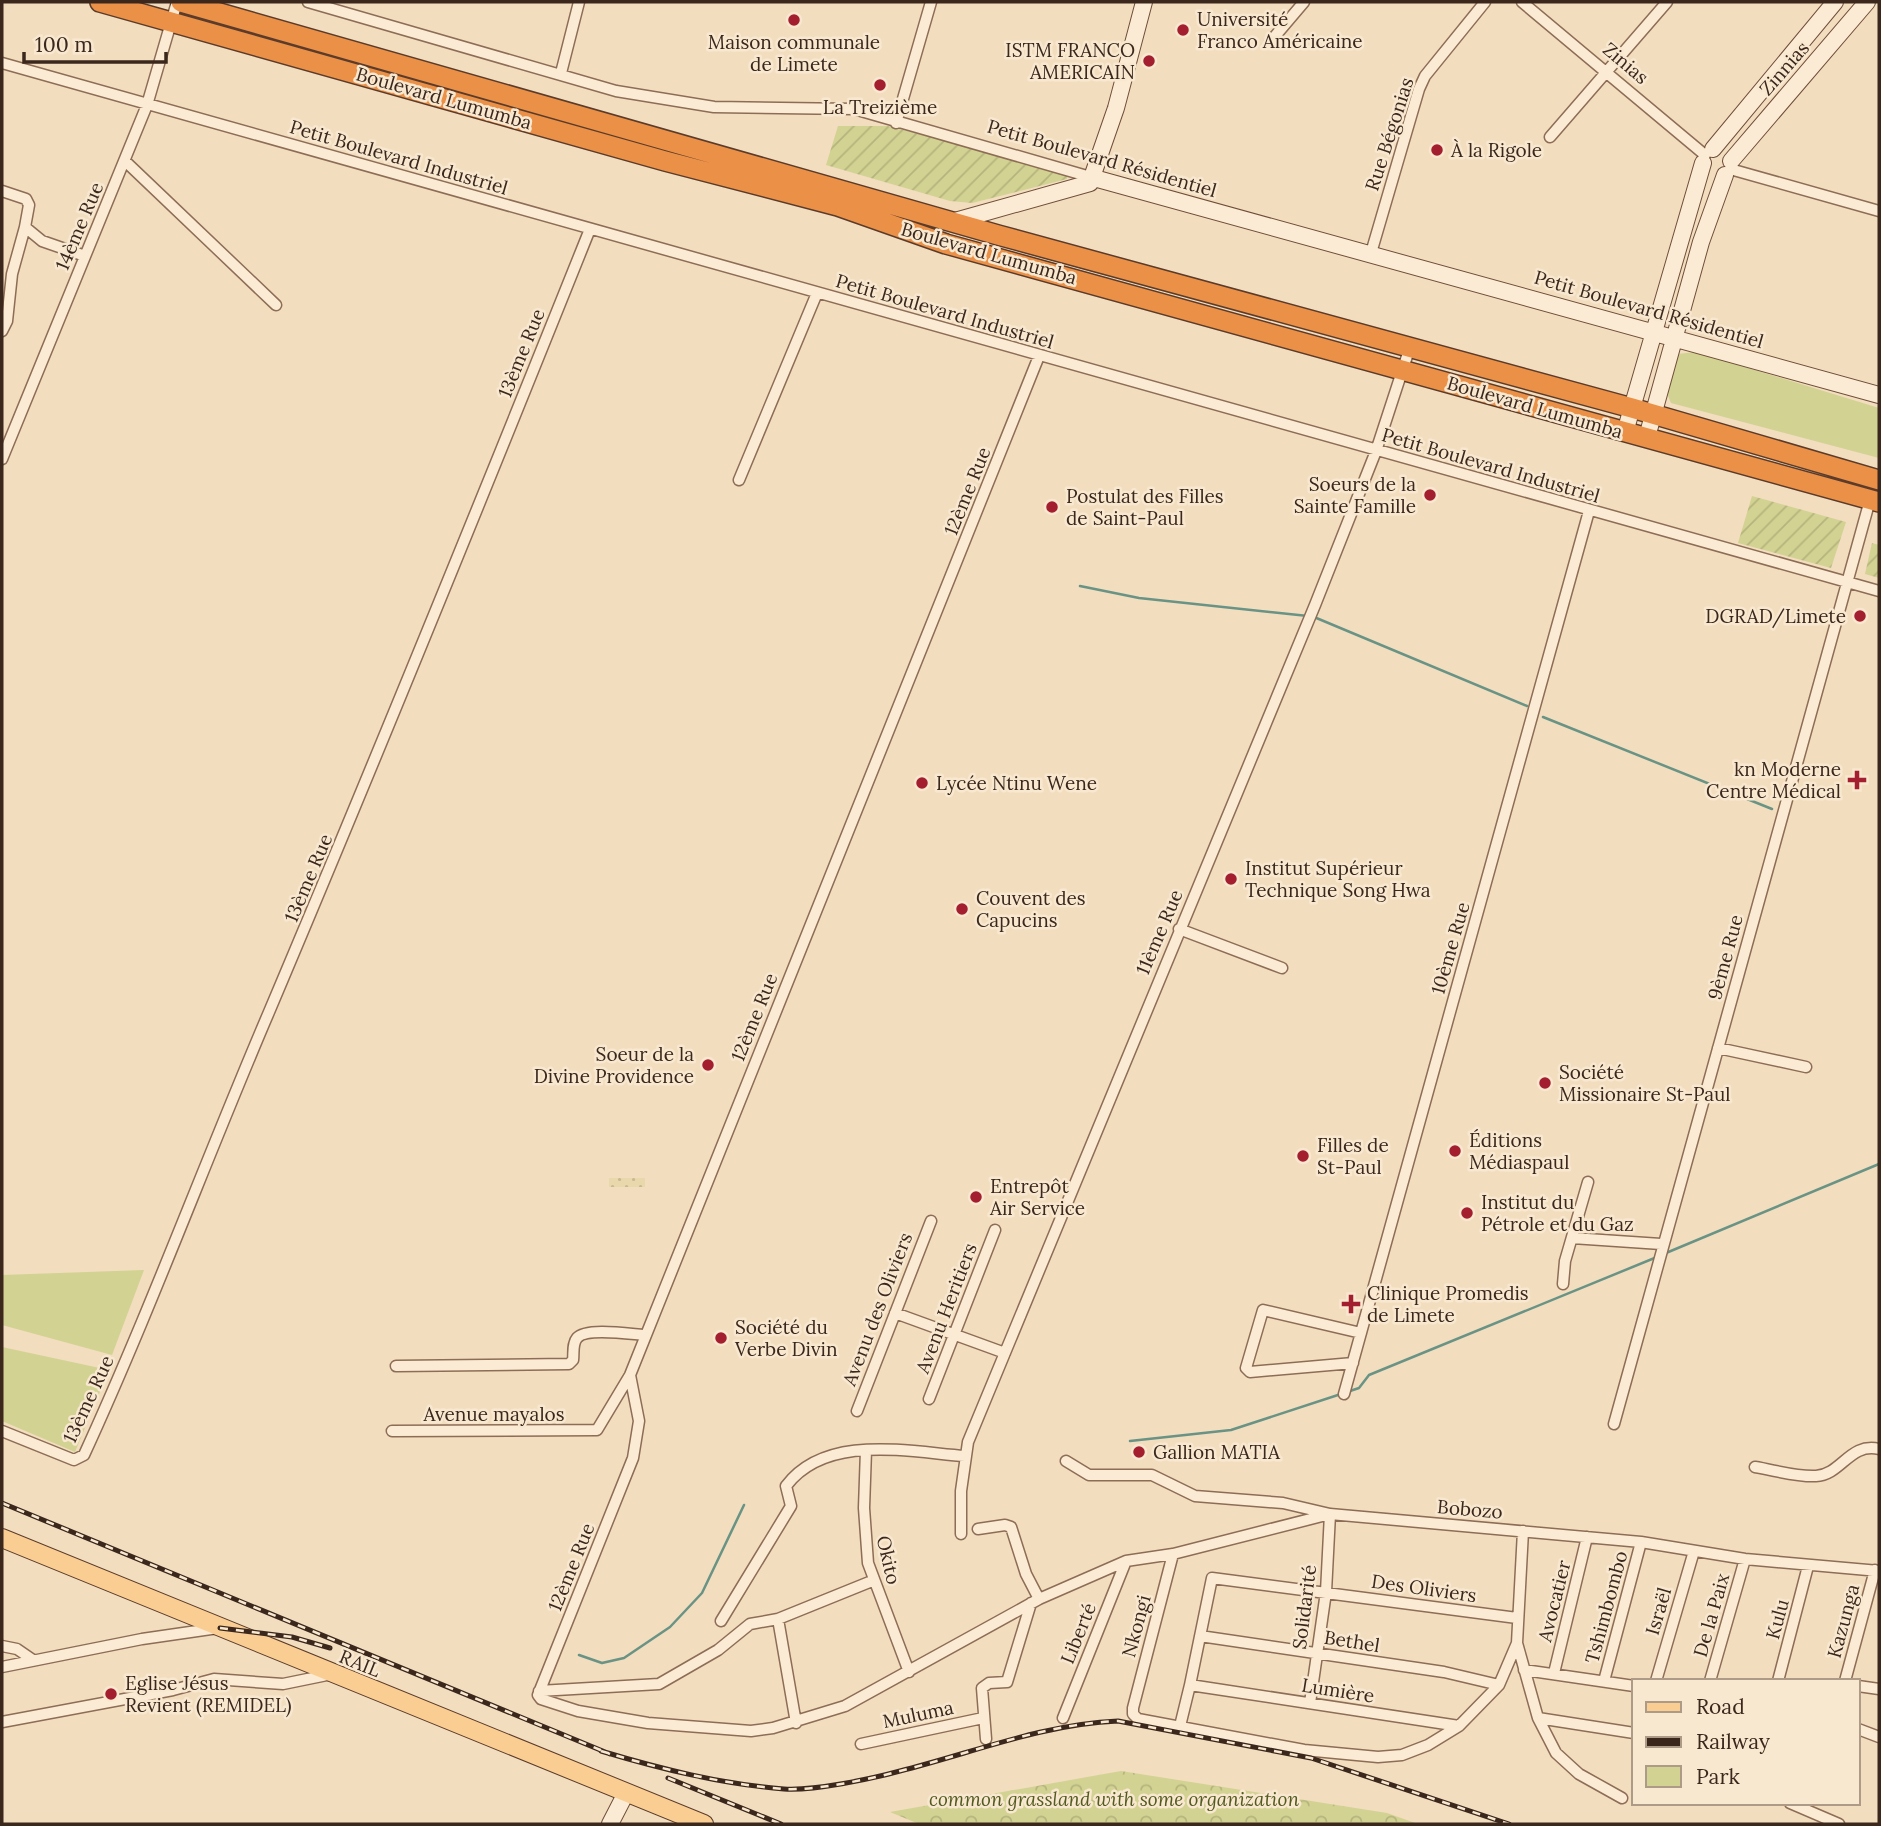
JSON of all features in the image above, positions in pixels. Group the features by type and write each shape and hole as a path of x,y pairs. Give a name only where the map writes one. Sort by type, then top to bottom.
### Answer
{"highway":[{"name":"Boulevard Lumumba","path":"100,2 665,161 838,206 946,244 1875,501"},
{"name":"Boulevard Lumumba","path":"179,2 955,222 1654,414 1879,480"}],"main road":[{"name":"RAIL","path":"2,1538 704,1824"}],"street":[{"name":"14ème Rue","path":"2,459 147,105 179,2"},
{"name":"Petit Boulevard Résidentiel","path":"308,2 647,97 714,107 854,109 1879,396"},
{"path":"561,73 579,2"},
{"path":"896,122 931,2"},
{"path":"955,222 1084,186 1094,178 1144,2"},
{"path":"1270,42 1304,2"},
{"name":"Rue Bégonias","path":"1371,253 1419,89 1425,76 1485,2"},
{"name":"Zinias","path":"1522,2 1707,156"},
{"path":"1550,137 1667,2"},
{"path":"1625,432 1707,156 1835,2"},
{"name":"Zinnias","path":"1729,168 1867,2"},
{"name":"Petit Boulevard Industriel","path":"2,63 1589,512 1879,590"},
{"path":"1647,437 1701,242 1729,168 1725,150 1707,156"},
{"path":"1707,156 1710,176 1729,168 1879,210"},
{"path":"125,161 276,305"},
{"path":"2,191 26,199 29,205 25,226 7,273 7,321 2,331"},
{"path":"25,226 42,241 85,256"},
{"name":"13ème Rue","path":"2,1431 67,1458 79,1459 84,1455 134,1343 268,1013 323,888 590,229"},
{"path":"739,481 817,293"},
{"name":"11ème Rue","path":"961,1534 961,1491 968,1442 1315,605 1376,451 1410,347"},
{"name":"12ème Rue","path":"539,1693 633,1458 639,1421 630,1376 644,1335 1039,356"},
{"name":"9ème Rue","path":"1614,1424 1661,1244 1692,1148 1848,582 1875,501"},
{"name":"10ème Rue","path":"1344,1394 1589,512"},
{"path":"1179,929 1282,968"},
{"path":"1718,1048 1807,1067"},
{"path":"1563,1284 1572,1238 1588,1182"},
{"name":"Avenu des Oliviers","path":"857,1411 931,1221"},
{"name":"Avenu Heritiers","path":"929,1399 995,1230"},
{"path":"1572,1238 1661,1244"},
{"path":"1353,1363 1250,1372 1245,1368 1264,1310 1361,1333"},
{"path":"895,1313 1005,1353"},
{"path":"396,1366 569,1364 573,1360 574,1343 580,1335 589,1332 644,1335"},
{"name":"Avenue mayalos","path":"392,1432 597,1430 630,1376"},
{"path":"1755,1467 1817,1476 1827,1473 1860,1448 1879,1449"},
{"path":"721,1621 791,1506 792,1500 786,1490 788,1482 825,1458 866,1450 965,1456"},
{"name":"Okito","path":"866,1450 865,1547 872,1581 909,1672"},
{"name":"Bobozo","path":"1066,1461 1089,1475 1152,1475 1195,1496 1283,1503 1330,1514 1641,1542 1745,1559 1877,1571"},
{"path":"872,1581 778,1619 750,1624 718,1650 652,1686 539,1693 541,1699 578,1711 694,1728 751,1731 796,1723 845,1706 1035,1601 1126,1561 1174,1553 1330,1514"},
{"name":"Solidarité","path":"1310,1703 1326,1592 1330,1514"},
{"path":"978,1530 1005,1525 1011,1527 1035,1601 1009,1678 1003,1684 989,1683 982,1688 986,1738"},
{"path":"1523,1531 1517,1643 1538,1718 1556,1753 1578,1774 1622,1798"},
{"name":"Avocatier","path":"1554,1673 1587,1537"},
{"name":"Tshimbombo","path":"1604,1681 1641,1542"},
{"name":"Israël","path":"1657,1679 1694,1551"},
{"name":"Nkongi","path":"1174,1553 1133,1714 1138,1718 1181,1726"},
{"name":"De la Paix","path":"1711,1679 1745,1559"},
{"name":"Liberté","path":"1063,1718 1126,1561"},
{"name":"Kulu","path":"1779,1679 1808,1566"},
{"name":"Kazunga","path":"1846,1679 1877,1571"},
{"path":"1326,1592 1212,1578 1181,1726 1304,1750 1378,1757 1402,1755 1429,1745 1460,1726 1499,1685 1517,1643"},
{"name":"Des Oliviers","path":"1326,1592 1517,1618"},
{"path":"778,1619 796,1723"},
{"path":"2,1667 220,1628"},
{"name":"Bethel","path":"1199,1636 1444,1672 1499,1685"},
{"path":"2,1646 17,1649 33,1660"},
{"path":"1524,1670 1632,1686"},
{"path":"2,1722 173,1690 214,1679 283,1684 332,1674"},
{"name":"Lumière","path":"1190,1685 1460,1726"},
{"path":"1860,1686 1879,1689"},
{"name":"Muluma","path":"861,1744 984,1718"},
{"path":"1538,1718 1632,1733"},
{"path":"1860,1730 1879,1737"},
{"path":"610,1824 626,1793"},
{"path":"1795,1805 1839,1824"}],"shaded area":[{"path":"609,1178 645,1178 645,1187 609,1187"}],"green space":[{"path":"838,126 888,126 1068,173 1067,179 972,203 950,201 826,165"},
{"path":"1696,352 1879,408 1879,458 1671,403 1666,391 1677,354"},
{"path":"1752,496 1846,522 1831,568 1738,543"},
{"path":"1872,543 1879,545 1879,578 1865,574"},
{"path":"144,1270 112,1355 2,1325 2,1275"},
{"path":"2,1347 109,1370 75,1452 2,1421"},
{"name":"common grassland with some organization","path":"1121,1771 1387,1813 1418,1824 919,1824 890,1812"}],"waterway":[{"path":"1080,586 1139,598 1308,616"},
{"path":"1314,617 1527,706"},
{"path":"1543,717 1772,809"},
{"path":"1666,1253 1879,1164"},
{"path":"1347,1392 1359,1388 1369,1375 1657,1257"},
{"path":"1130,1441 1231,1430 1341,1394"},
{"path":"579,1655 602,1663 624,1658 670,1627 702,1593 744,1505"}],"railway":[{"path":"2,1503 610,1754"},
{"path":"220,1628 292,1637 330,1648"},
{"path":"601,1751 714,1780 796,1789 874,1777 1035,1733 1118,1721 1311,1758 1509,1824"},
{"path":"668,1778 781,1824"}],"place":[{"name":"Maison communale de Limete","path":"794,20"},
{"name":"Université Franco Américaine","path":"1183,30"},
{"name":"ISTM FRANCO AMERICAIN","path":"1149,61"},
{"name":"La Treizième","path":"880,85"},
{"name":"À la Rigole","path":"1437,150"},
{"name":"Soeurs de la Sainte Famille","path":"1430,495"},
{"name":"Postulat des Filles de Saint-Paul","path":"1052,507"},
{"name":"DGRAD/Limete","path":"1860,616"},
{"name":"kn Moderne Centre Médical","path":"1857,780"},
{"name":"Lycée Ntinu Wene","path":"922,783"},
{"name":"Institut Supérieur Technique Song Hwa","path":"1231,879"},
{"name":"Couvent des Capucins","path":"962,909"},
{"name":"Soeur de la Divine Providence","path":"708,1065"},
{"name":"Société Missionaire St-Paul","path":"1545,1083"},
{"name":"Éditions Médiaspaul","path":"1455,1151"},
{"name":"Filles de St-Paul","path":"1303,1156"},
{"name":"Entrepôt Air Service","path":"976,1197"},
{"name":"Institut du Pétrole et du Gaz","path":"1467,1213"},
{"name":"Clinique Promedis de Limete","path":"1351,1304"},
{"name":"Société du Verbe Divin","path":"721,1338"},
{"name":"Gallion MATIA","path":"1139,1452"},
{"name":"Eglise Jésus Revient (REMIDEL)","path":"111,1694"}]}
